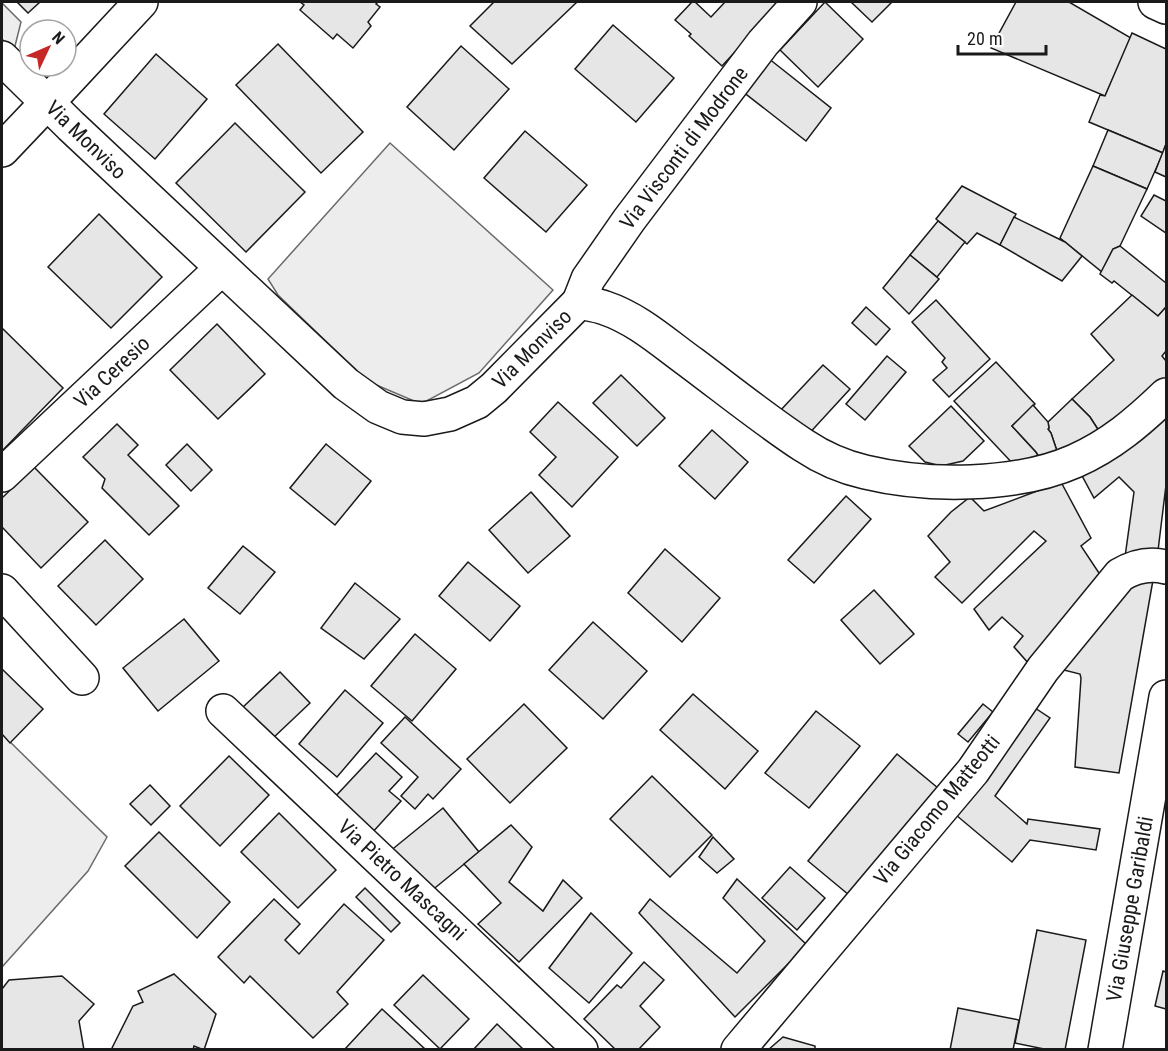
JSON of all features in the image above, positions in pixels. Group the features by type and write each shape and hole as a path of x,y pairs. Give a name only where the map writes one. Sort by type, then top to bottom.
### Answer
{"street":[{"path":"2,150 141,2"},
{"name":"Via Visconti di Modrone","path":"579,302 588,279 629,220 763,44 800,2"},
{"path":"1155,2 1167,7"},
{"name":"Via Monviso","path":"2,58 346,384 378,407 402,417 424,419 450,414 477,402 494,388 579,302 618,313 646,329 816,453 865,472 898,478 979,482 1042,472 1074,462 1111,442 1139,422 1167,395"},
{"name":"Via Ceresio","path":"2,476 222,268"},
{"name":"Via Giacomo Matteotti","path":"738,1050 973,771 1042,669 1120,575 1141,566 1167,567"},
{"path":"2,591 82,678"},
{"name":"Via Giuseppe Garibaldi","path":"1106,1050 1167,697"},
{"name":"Via Pietro Mascagni","path":"223,711 580,1050"}],"shaded area":[{"path":"2,3 18,19 18,34 14,50 2,39"},
{"path":"390,143 553,290 479,373 421,404 367,381 278,295 268,279"},
{"path":"2,734 107,837 88,871 2,967"}],"building":[{"path":"17,2 40,2 28,13"},
{"path":"300,2 378,2 376,4 380,7 368,22 371,26 353,48 337,34 333,39 300,10 304,5"},
{"path":"494,2 577,2 512,64 470,26"},
{"path":"692,2 695,2 711,17 725,2 781,2 722,66 675,20"},
{"path":"825,2 863,39 818,87 780,50"},
{"path":"851,2 892,2 872,22"},
{"path":"1016,2 1069,2 1131,38 1105,96 991,48"},
{"path":"613,25 674,78 636,122 575,69"},
{"path":"1132,33 1166,49 1166,144 1163,153 1089,122 1100,95 1105,96"},
{"path":"278,44 363,132 321,173 236,85"},
{"path":"461,46 509,89 454,150 407,107"},
{"path":"156,54 207,99 155,159 104,114"},
{"path":"768,58 831,108 806,141 742,91"},
{"path":"235,123 305,192 246,252 176,183"},
{"path":"1108,130 1163,153 1147,189 1093,166"},
{"path":"525,131 587,185 546,232 484,178"},
{"path":"1166,144 1166,177 1155,172"},
{"path":"1093,166 1147,189 1120,246 1113,249 1102,272 1060,238"},
{"path":"962,186 1016,214 1000,245 977,233 967,244 936,219"},
{"path":"1154,195 1166,201 1166,233 1141,216"},
{"path":"99,214 162,277 111,328 48,267"},
{"path":"1014,217 1065,242 1082,256 1062,281 1000,245"},
{"path":"938,221 965,242 937,277 910,255"},
{"path":"1120,246 1166,283 1166,307 1158,316 1114,281 1112,283 1100,274 1113,249"},
{"path":"910,255 939,279 909,314 883,288"},
{"path":"1132,295 1158,316 1166,307 1166,351 1162,356 1166,361 1166,386 1099,431 1090,417 1072,399 1114,360 1091,334"},
{"path":"936,300 990,359 949,397 933,380 947,368 942,362 945,358 912,322"},
{"path":"866,307 890,329 876,345 852,323"},
{"path":"217,324 265,374 218,419 170,370"},
{"path":"2,328 63,388 2,451"},
{"path":"887,356 906,372 865,420 846,404"},
{"path":"996,362 1035,404 1012,426 1041,460 1015,466 954,401"},
{"path":"823,365 850,389 805,438 778,413"},
{"path":"621,375 665,418 637,446 593,403"},
{"path":"1072,399 1090,417 1099,431 1058,454 1048,429 1048,422"},
{"path":"558,402 618,457 572,507 539,475 556,457 530,432"},
{"path":"1033,405 1048,422 1048,429 1058,454 1041,460 1012,426"},
{"path":"951,406 984,441 963,461 941,466 925,462 909,446"},
{"path":"1166,417 1166,485 1157,559 1125,557 1134,492 1119,477 1094,498 1080,472"},
{"path":"117,424 138,445 128,455 179,506 149,535 102,488 105,479 83,457"},
{"path":"712,430 748,462 715,499 679,466"},
{"path":"187,444 212,470 191,491 166,465"},
{"path":"326,444 371,481 335,525 290,488"},
{"path":"34,467 88,522 41,568 2,527 2,498"},
{"path":"1061,482 1091,538 1081,546 1101,576 1030,665 1014,647 1023,636 1002,617 989,630 974,609 1046,541 1034,531 962,603 935,577 950,562 928,536 951,512 970,497 984,511"},
{"path":"531,492 570,536 528,573 489,530"},
{"path":"846,496 871,519 814,583 788,560"},
{"path":"105,540 143,579 96,625 58,586"},
{"path":"243,546 275,572 240,614 208,588"},
{"path":"665,549 720,598 682,642 628,593"},
{"path":"468,562 520,606 490,641 439,596"},
{"path":"1153,580 1119,773 1075,767 1081,678 1080,674 1064,670 1058,674 1121,585"},
{"path":"355,583 400,619 364,659 321,628"},
{"path":"874,590 914,634 880,664 841,620"},
{"path":"184,619 219,661 158,711 123,668"},
{"path":"593,622 647,671 603,719 549,670"},
{"path":"415,634 456,669 412,721 371,686"},
{"path":"2,669 43,709 10,743 2,734"},
{"path":"280,672 310,703 272,739 242,708"},
{"path":"345,690 383,723 337,777 299,744"},
{"path":"693,694 758,751 725,789 660,730"},
{"path":"524,704 567,748 510,803 467,759"},
{"path":"983,704 993,712 968,742 958,734"},
{"path":"1029,704 1050,718 995,796 1027,824 1028,819 1100,829 1096,850 1030,840 1012,862 950,810"},
{"path":"816,711 860,746 809,808 765,773"},
{"path":"405,717 461,769 433,799 428,794 415,809 401,796 418,777 381,743"},
{"path":"376,753 402,777 389,791 401,801 371,834 333,799"},
{"path":"897,754 938,788 849,895 808,861"},
{"path":"229,756 269,795 220,846 180,806"},
{"path":"652,776 712,835 670,877 610,819"},
{"path":"150,785 170,806 151,825 130,804"},
{"path":"443,808 479,852 425,896 389,852"},
{"path":"279,813 336,870 298,908 241,852"},
{"path":"511,825 532,847 509,882 543,911 563,880 582,898 519,962 478,924 501,903 464,864"},
{"path":"159,832 230,902 197,938 125,866"},
{"path":"713,837 734,859 717,873 699,857"},
{"path":"790,867 825,898 797,930 762,898"},
{"path":"737,879 807,945 735,1017 639,913 650,899 737,973 765,941 723,898"},
{"path":"365,888 400,923 391,932 356,897"},
{"path":"274,899 300,924 285,940 299,954 344,904 384,940 337,992 348,1004 313,1038 250,976 244,983 218,957"},
{"path":"591,913 632,953 589,1003 549,968"},
{"path":"1037,930 1086,940 1065,1050 1049,1050 1015,1043"},
{"path":"644,962 664,980 640,1006 660,1027 638,1050 616,1050 584,1019 617,985 621,988"},
{"path":"1163,971 1166,972 1166,1009 1155,1006"},
{"path":"174,974 216,1014 204,1050 194,1046 193,1050 111,1050 133,1006 143,1002 138,991"},
{"path":"423,975 469,1019 440,1049 394,1005"},
{"path":"62,976 94,1004 79,1021 84,1050 2,1050 2,989 9,980"},
{"path":"958,1008 1019,1020 1013,1050 950,1050"},
{"path":"382,1009 426,1050 345,1049"},
{"path":"497,1024 524,1050 473,1050"},
{"path":"783,1037 815,1046 815,1050 768,1050"}]}
